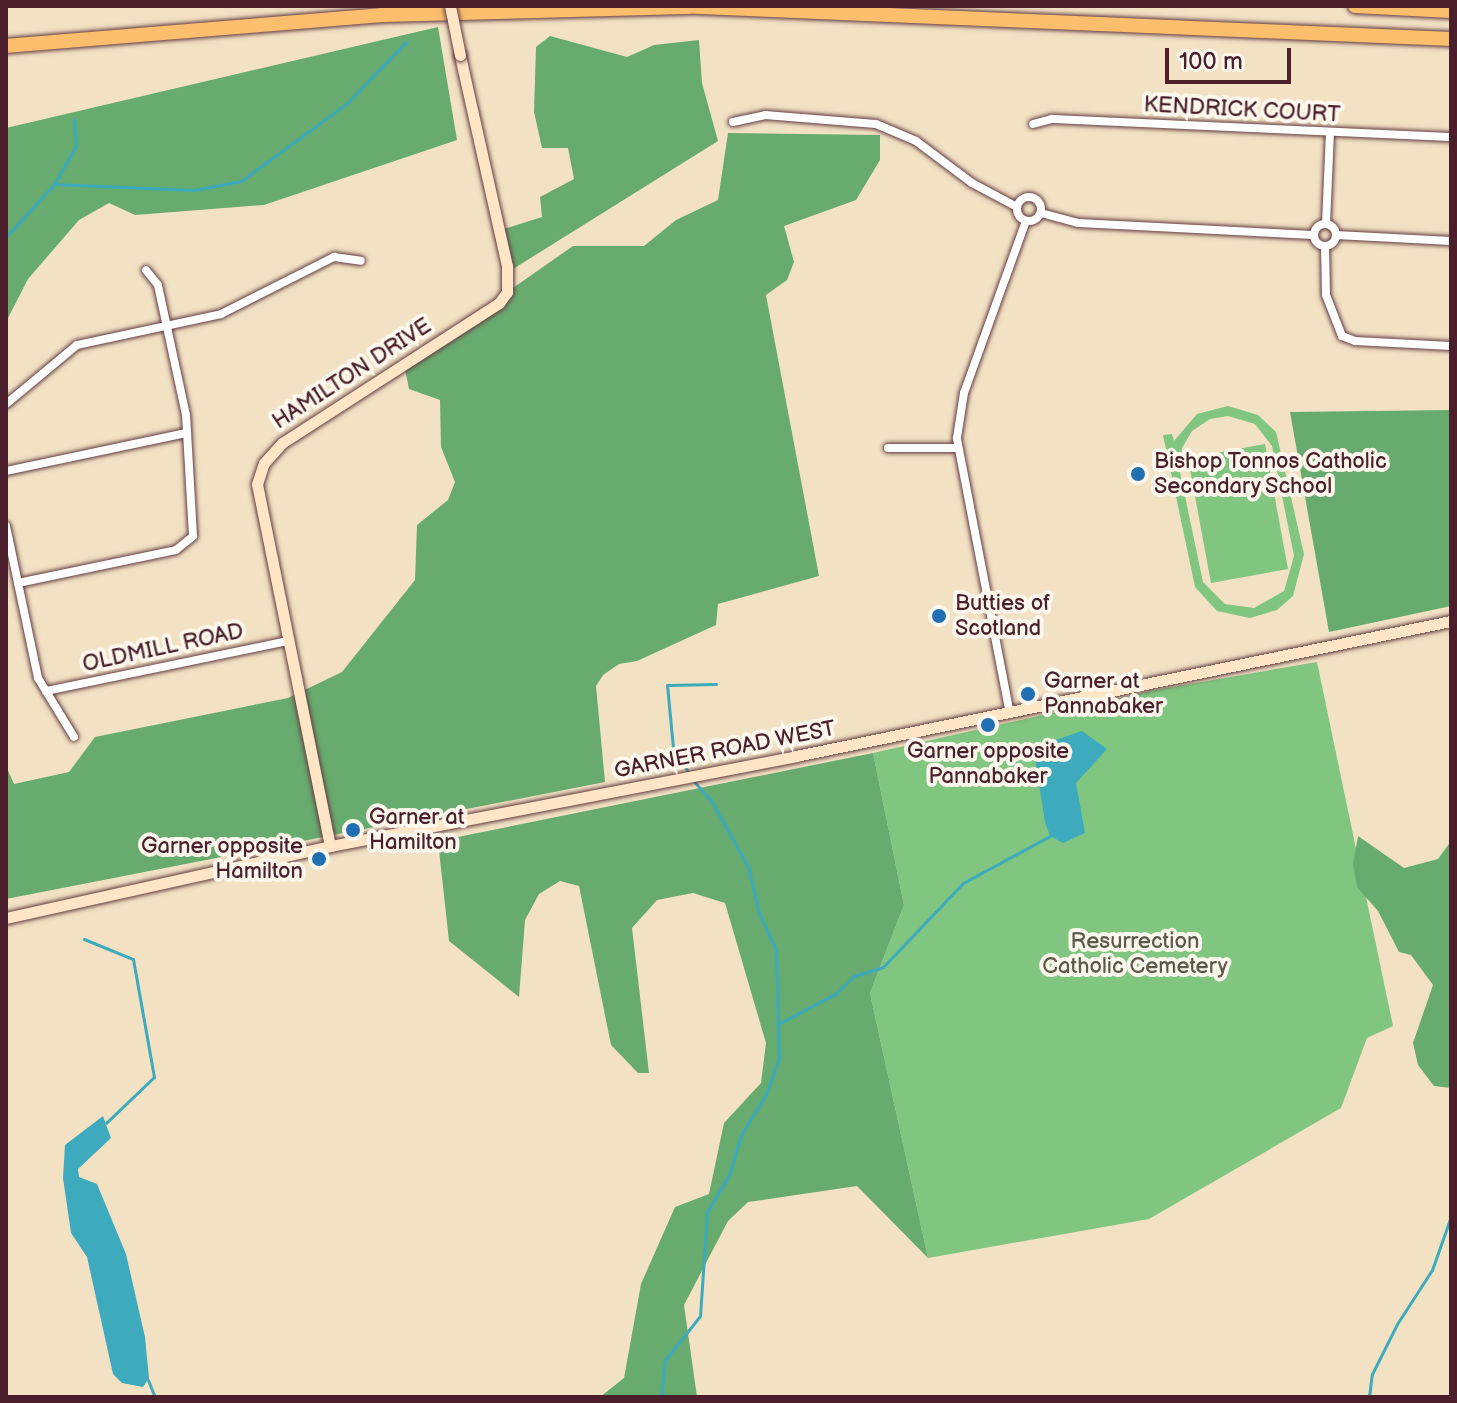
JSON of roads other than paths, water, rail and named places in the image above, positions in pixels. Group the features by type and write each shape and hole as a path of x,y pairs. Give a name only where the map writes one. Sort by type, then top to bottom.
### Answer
{"highway":[{"path":"678,6 1451,39"},
{"path":"1355,6 1451,11"},
{"path":"6,46 367,16 690,7"}],"main road":[{"name":"HAMILTON DRIVE","path":"330,846 257,500 268,457 288,438 499,303 507,292 507,266 450,6"},
{"name":"GARNER ROAD WEST","path":"6,918 330,846 781,760 1009,709 1451,621"}],"street":[{"path":"733,122 765,115 876,124 916,141 972,183 1017,207 1026,221"},
{"name":"KENDRICK COURT","path":"1033,124 1052,119 1451,137"},
{"path":"1330,132 1326,224 1336,235 1451,241"},
{"path":"1017,207 1033,198 1041,213"},
{"path":"1009,709 958,448 964,393 996,290 1026,221 1041,213 1078,223 1314,235 1325,246 1326,295 1342,336 1355,341 1451,346"},
{"path":"1314,235 1326,224"},
{"path":"1325,246 1336,235"},
{"path":"6,404 77,345 221,314 334,257 361,261"},
{"path":"18,583 187,544 195,524 185,470 187,433 158,285 146,270"},
{"path":"6,471 187,433"},
{"path":"888,448 958,448"},
{"path":"6,526 38,678 74,737"},
{"name":"OLDMILL ROAD","path":"46,691 287,641"}],"water":[{"path":"1082,731 1107,749 1076,783 1085,833 1063,843 1050,836 1045,822 1035,759 1044,744"},
{"path":"103,1116 111,1138 78,1169 79,1177 97,1184 126,1254 145,1337 149,1378 143,1387 122,1383 113,1374 87,1257 71,1233 63,1178 65,1145"}],"waterway":[{"path":"128,6 175,6"},
{"path":"195,6 218,6"},
{"path":"54,184 194,190 241,181 347,103 406,42"},
{"path":"6,237 54,184 76,146 74,119"},
{"path":"690,775 673,748 667,685 716,684"},
{"path":"661,1397 665,1360 700,1316 707,1212 729,1175 741,1135 766,1094 779,1058 776,950 759,913 748,867 712,802 694,781"},
{"path":"780,1023 835,994 854,976 883,967 963,883 1050,836"},
{"path":"84,939 133,959 154,1077 106,1123"},
{"path":"1369,1397 1372,1374 1397,1324 1432,1270 1451,1216"},
{"path":"148,1380 155,1397"}],"place":[{"name":"Bishop Tonnos Catholic Secondary School","path":"1138,474"},
{"name":"Butties of Scotland","path":"939,616"},
{"name":"Garner at Pannabaker","path":"1028,694"},
{"name":"Garner opposite Pannabaker","path":"988,725"},
{"name":"Garner at Hamilton","path":"353,830"},
{"name":"Garner opposite Hamilton","path":"319,859"}],"park label":[{"name":"Resurrection Catholic Cemetery","path":"1135,954"}]}
